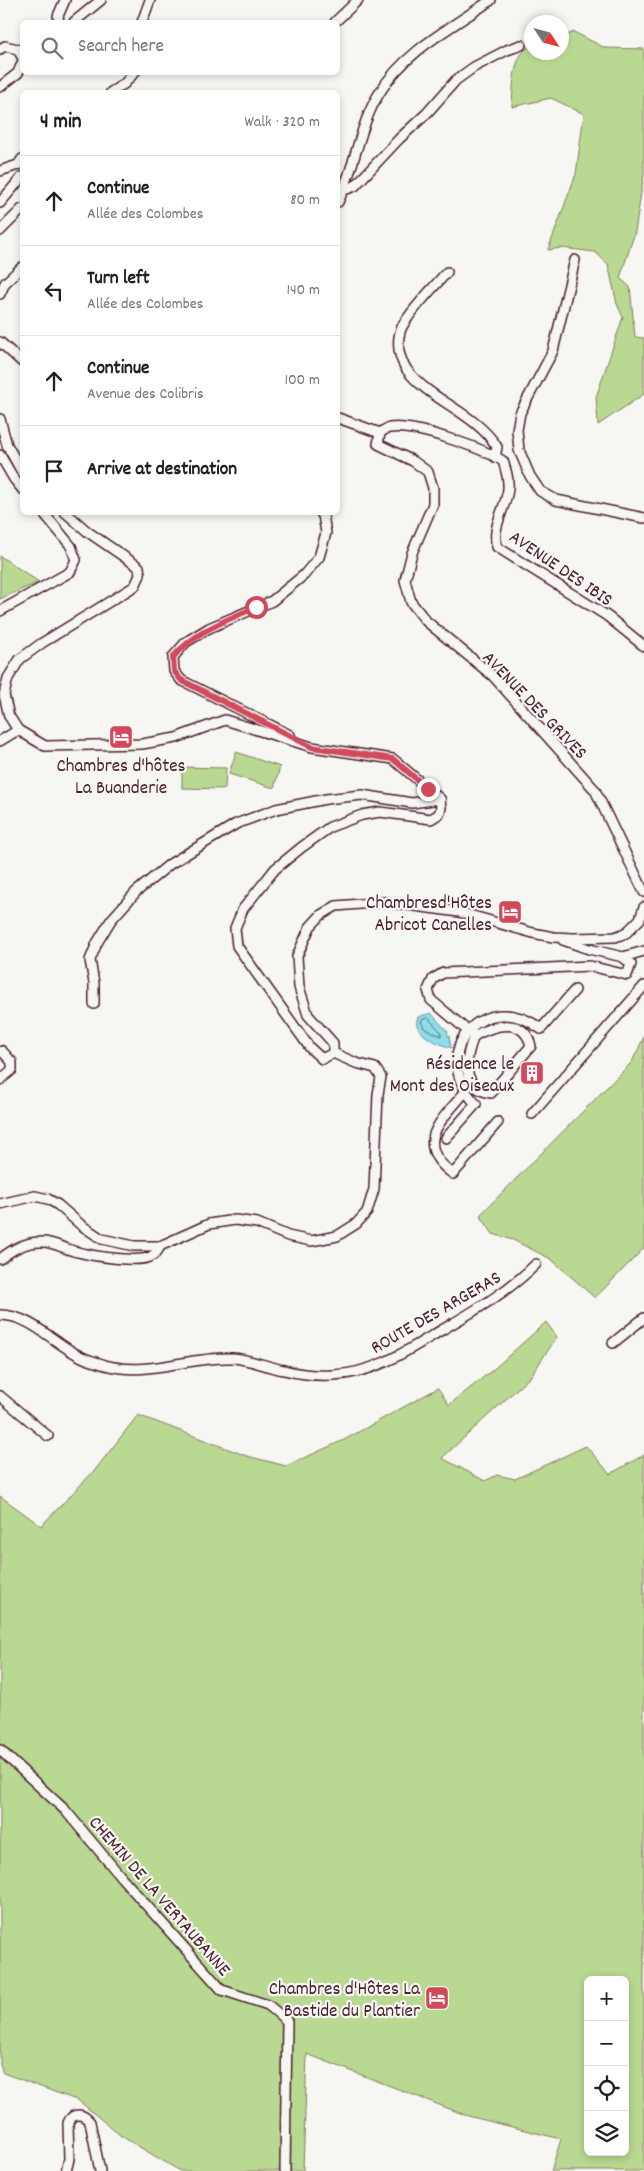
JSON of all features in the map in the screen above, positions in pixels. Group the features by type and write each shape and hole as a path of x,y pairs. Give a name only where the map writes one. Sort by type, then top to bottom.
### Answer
{"street":[{"path":"59,20 58,16 65,0"},
{"path":"76,20 101,0"},
{"path":"143,20 150,0"},
{"path":"337,20 358,0"},
{"path":"340,198 360,136 380,92 400,67 423,46 491,0"},
{"path":"344,190 355,186 399,138 427,113 456,80 482,63 521,45"},
{"path":"0,49 5,46 18,49 20,53"},
{"path":"0,87 18,73 20,68"},
{"path":"114,90 124,84 132,75"},
{"path":"0,171 20,162"},
{"path":"0,203 20,179"},
{"path":"0,232 20,211"},
{"path":"575,260 553,351 520,413 517,430 519,450 530,476 540,491 556,500 644,518"},
{"path":"0,294 5,283 20,269"},
{"path":"340,419 380,433 388,428 404,428 460,442 496,457 498,447 493,439 457,409 430,391 407,370 398,351 402,329 422,300 447,272"},
{"path":"0,342 20,360"},
{"path":"0,419 7,445 20,468"},
{"name":"AVENUE DES GRIVES","path":"380,433 378,444 413,461 428,472 433,488 433,504 412,553 405,580 410,602 426,621 493,676 595,790 644,892"},
{"path":"0,455 20,486"},
{"name":"AVENUE DES IBIS","path":"496,457 503,461 507,473 508,489 494,538 497,547 607,616 640,643"},
{"path":"0,611 70,572 76,560 71,546 45,515"},
{"path":"69,515 88,532 139,567 140,575 135,586 42,643 20,659 8,678 4,695 9,716 18,730 45,746 142,744 176,738 225,720 312,747 393,759 440,799 441,808 439,814 431,819 380,812 362,815 330,827 275,869 243,908 238,919 234,937 237,946 310,1048 322,1059 332,1053"},
{"path":"312,747 181,680 174,671 173,657 186,642 209,628 272,600 304,575 319,557 326,533 323,515"},
{"path":"640,643 644,650"},
{"path":"0,741 18,730"},
{"path":"94,1004 94,983 90,960 97,943 111,920 136,892 170,864 236,824 276,809 326,799 362,795 412,803 440,799"},
{"path":"332,1053 333,1044 308,1015 299,987 297,956 310,927 321,915 336,906 385,902 449,910 623,957 631,964 627,975 590,966 443,973 433,979 428,990 431,1000 471,1033"},
{"path":"554,937 615,937 626,933 640,920 644,907"},
{"path":"623,957 644,951"},
{"path":"532,1114 644,986"},
{"path":"446,1138 476,1104 465,1092 456,1072 459,1047 471,1033 483,1020 498,1014 524,1018 541,1029 575,990"},
{"path":"508,1025 523,1030 529,1036 531,1046 491,1093 482,1091 473,1085 469,1077 467,1054 471,1033 508,1025"},
{"path":"0,1052 2,1051 12,1062 12,1070 0,1080"},
{"path":"0,1204 35,1196 48,1199 58,1205 81,1226 102,1238 134,1246 160,1246 209,1224 235,1220 257,1222 288,1236 311,1241 337,1236 356,1224 367,1212 374,1189 378,1094 381,1077 375,1068 356,1063 332,1053"},
{"path":"465,1092 434,1130 433,1152 440,1164 453,1174 498,1122"},
{"path":"0,1259 14,1248 44,1241 78,1252 118,1259 149,1258 157,1252 160,1246"},
{"name":"ROUTE DES ARGERAS","path":"0,1315 10,1315 24,1320 80,1356 106,1365 132,1370 232,1358 298,1373 333,1375 367,1369 394,1358 484,1306 519,1281 536,1264"},
{"path":"613,1343 644,1318"},
{"path":"0,1396 48,1436"},
{"name":"CHEMIN DE LA VERTAUBANNE","path":"0,1750 65,1810 122,1878 222,1990 268,2006 287,2021 285,2171"},
{"path":"66,2171 69,2159 68,2123 70,2118 76,2115 84,2116 90,2122 100,2171"}],"green space":[{"path":"574,32 605,48 644,49 644,174 635,232 620,278 630,287 635,337 644,338 644,394 598,425 596,397 623,317 617,304 608,264 595,252 561,248 548,250 576,174 584,114 551,98 512,107 513,82 520,56 524,51 524,60 569,60 569,34"},
{"path":"0,556 39,582 0,599"},
{"path":"236,752 280,767 274,788 229,774"},
{"path":"182,767 226,768 225,789 182,788"},
{"path":"644,1037 644,1248 595,1298 551,1259 513,1240 493,1234 480,1215 632,1062"},
{"path":"546,1322 557,1337 530,1377 442,1458 485,1481 497,1475 515,1479 586,1446 610,1474 644,1455 644,2171 551,2171 561,2139 468,2116 307,2054 303,2171 180,2171 121,2136 79,2101 3,2073 0,2065 0,1496 41,1526 95,1470 138,1415 247,1456 286,1466 344,1440 438,1388 449,1405 495,1368"}],"water":[{"path":"431,1013 448,1032 451,1048 427,1037 418,1028 418,1017"}],"place":[{"name":"Chambres d'hôtes La Buanderie","path":"121,737"},
{"name":"Chambresd'Hôtes Abricot Canelles","path":"510,912"},
{"name":"Résidence le Mont des Oiseaux","path":"532,1073"},
{"name":"Chambres d'Hôtes La Bastide du Plantier","path":"437,1998"}],"route":[{"path":"256,607 209,628 186,642 173,657 174,671 181,680 312,747 393,759 428,789"}]}
